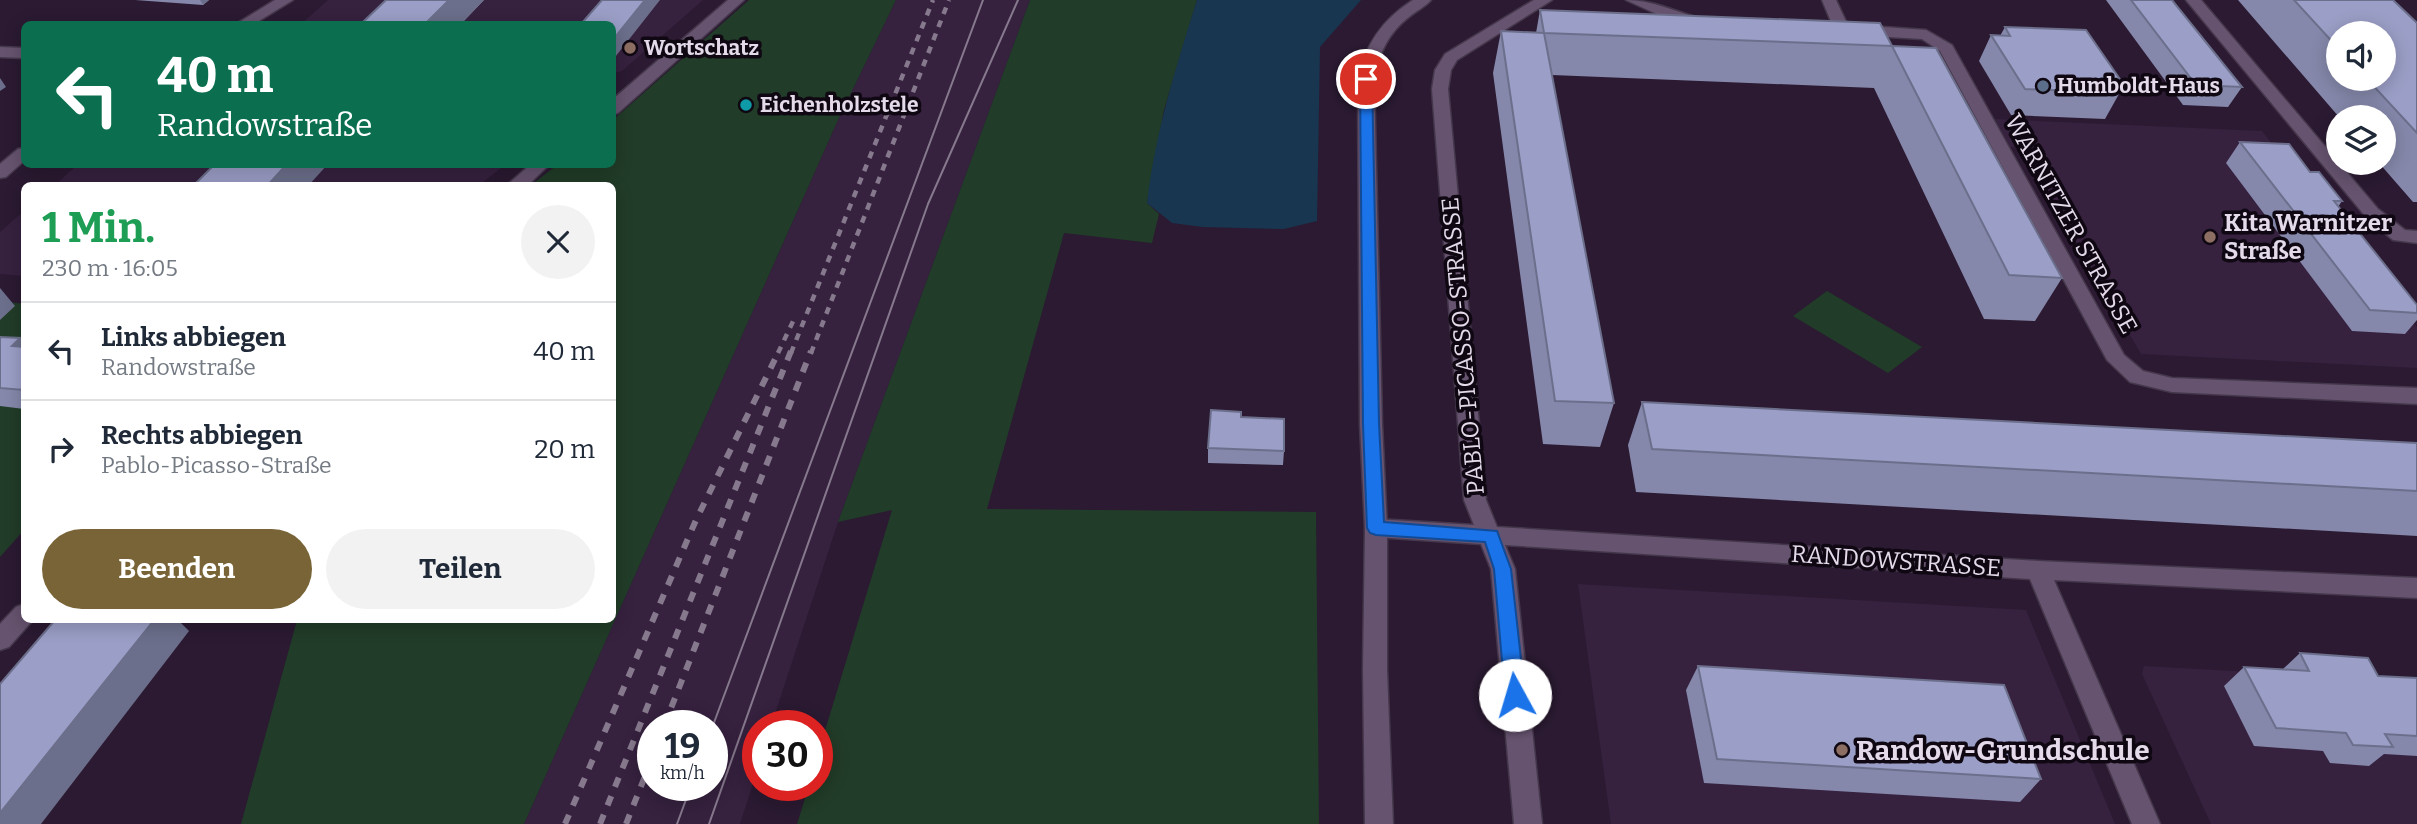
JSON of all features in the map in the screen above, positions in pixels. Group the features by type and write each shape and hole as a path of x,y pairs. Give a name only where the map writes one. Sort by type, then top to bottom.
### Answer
{"street":[{"path":"249,21 286,0"},
{"path":"616,103 737,0"},
{"path":"1378,824 1376,528 1371,424 1366,79 1369,59 1378,39 1392,22 1423,0"},
{"name":"PABLO-PICASSO-STRASSE","path":"1528,824 1503,569 1475,500 1440,89 1443,70 1451,58 1545,0"},
{"path":"1633,0 1687,21 1718,24"},
{"path":"1829,0 1842,29"},
{"path":"2193,0 2372,213 2400,236 2417,237"},
{"name":"WARNITZER STRASSE","path":"1813,28 1926,35 1946,48 2117,360 2137,377 2172,385 2417,396"},
{"path":"0,52 21,53"},
{"path":"0,173 21,156"},
{"path":"520,182 536,168"},
{"name":"RANDOWSTRASSE","path":"1376,528 2038,570 2417,588"},
{"path":"2038,570 2146,824"},
{"path":"0,640 21,617"}],"shaded area":[{"path":"328,0 703,0 622,71 616,72 616,21 304,21"},
{"path":"896,0 1030,0 838,522 776,710 742,710 742,801 747,801 740,824 524,824 614,623 616,623 616,618 838,120"},
{"name":"Kita Warnitzer Straße","path":"1995,119 2262,131 2417,327 2417,368 2141,354 2022,148 2010,147"},
{"path":"74,168 501,168 483,182 58,182"},
{"path":"21,214 21,276 0,274 0,232"},
{"name":"Randow-Grundschule","path":"1578,584 2026,610 2115,824 1611,824"},
{"path":"2144,666 2417,681 2417,824 2211,824 2142,674"}],"green space":[{"path":"749,0 896,0 838,120 616,618 616,182 535,182 553,168 616,168 616,117"},
{"path":"1030,0 1197,0 1164,110 1147,203 1159,214 1152,243 1064,233 987,509 1316,512 1319,824 797,824 804,801 833,801 831,710 892,510 838,522"},
{"path":"1827,291 1922,347 1888,373 1793,316"},
{"path":"0,301 21,304 21,533 0,557"},
{"path":"296,623 614,623 524,824 241,824"}],"water":[{"path":"1197,0 1361,0 1320,47 1317,221 1284,229 1203,227 1172,223 1147,203 1161,126"}],"building":[{"path":"386,0 449,0 428,21 364,21"},
{"path":"602,0 645,0 616,36 616,21 584,21"},
{"path":"2131,0 2172,0 2242,87 2196,85"},
{"path":"2294,0 2393,0 2417,23 2417,133 2396,110 2396,105 2391,105 2378,91 2396,91 2396,21 2326,21 2326,35"},
{"path":"1540,10 1880,23 1892,46 1544,33"},
{"path":"2005,27 2086,30 2124,85 2114,84 2120,93 2025,89 1991,35 2010,36"},
{"path":"1501,31 1544,33 1614,403 1555,401"},
{"path":"1892,46 1936,48 2062,278 2009,275"},
{"path":"2240,142 2289,144 2310,172 2319,172 2342,201 2334,201 2417,305 2417,313 2370,310"},
{"path":"211,168 283,168 271,182 197,182"},
{"path":"0,337 20,338 12,346 21,347 21,390 0,388"},
{"path":"1642,402 2417,443 2417,491 1652,449"},
{"path":"1211,410 1241,412 1241,417 1284,419 1284,451 1208,448"},
{"path":"52,623 152,623 0,813 0,684"},
{"path":"2300,653 2368,658 2378,676 2417,678 2417,736 2385,734 2393,747 2353,745 2346,733 2276,728 2244,667 2309,671"},
{"path":"1698,666 2004,685 2041,779 1717,759"}],"tram line":[{"path":"719,710 983,0"},
{"path":"709,824 928,204 1018,0"},
{"path":"677,824 685,801"}],"railway":[{"path":"791,353 933,0"},
{"path":"811,353 949,0"},
{"path":"778,353 796,315"},
{"path":"565,824 696,520 779,351"},
{"path":"600,824 791,351"},
{"path":"670,710 811,351"},
{"path":"626,824 637,796"}],"place":[{"name":"Wortschatz","path":"630,48"},
{"name":"Humboldt-Haus","path":"2043,86"},
{"name":"Eichenholzstele","path":"746,105"},
{"name":"Kita Warnitzer Straße","path":"2210,237"},
{"name":"Randow-Grundschule","path":"1842,750"}],"route":[{"path":"1366,79 1371,424 1376,528 1491,536 1503,569 1515,695"}]}
